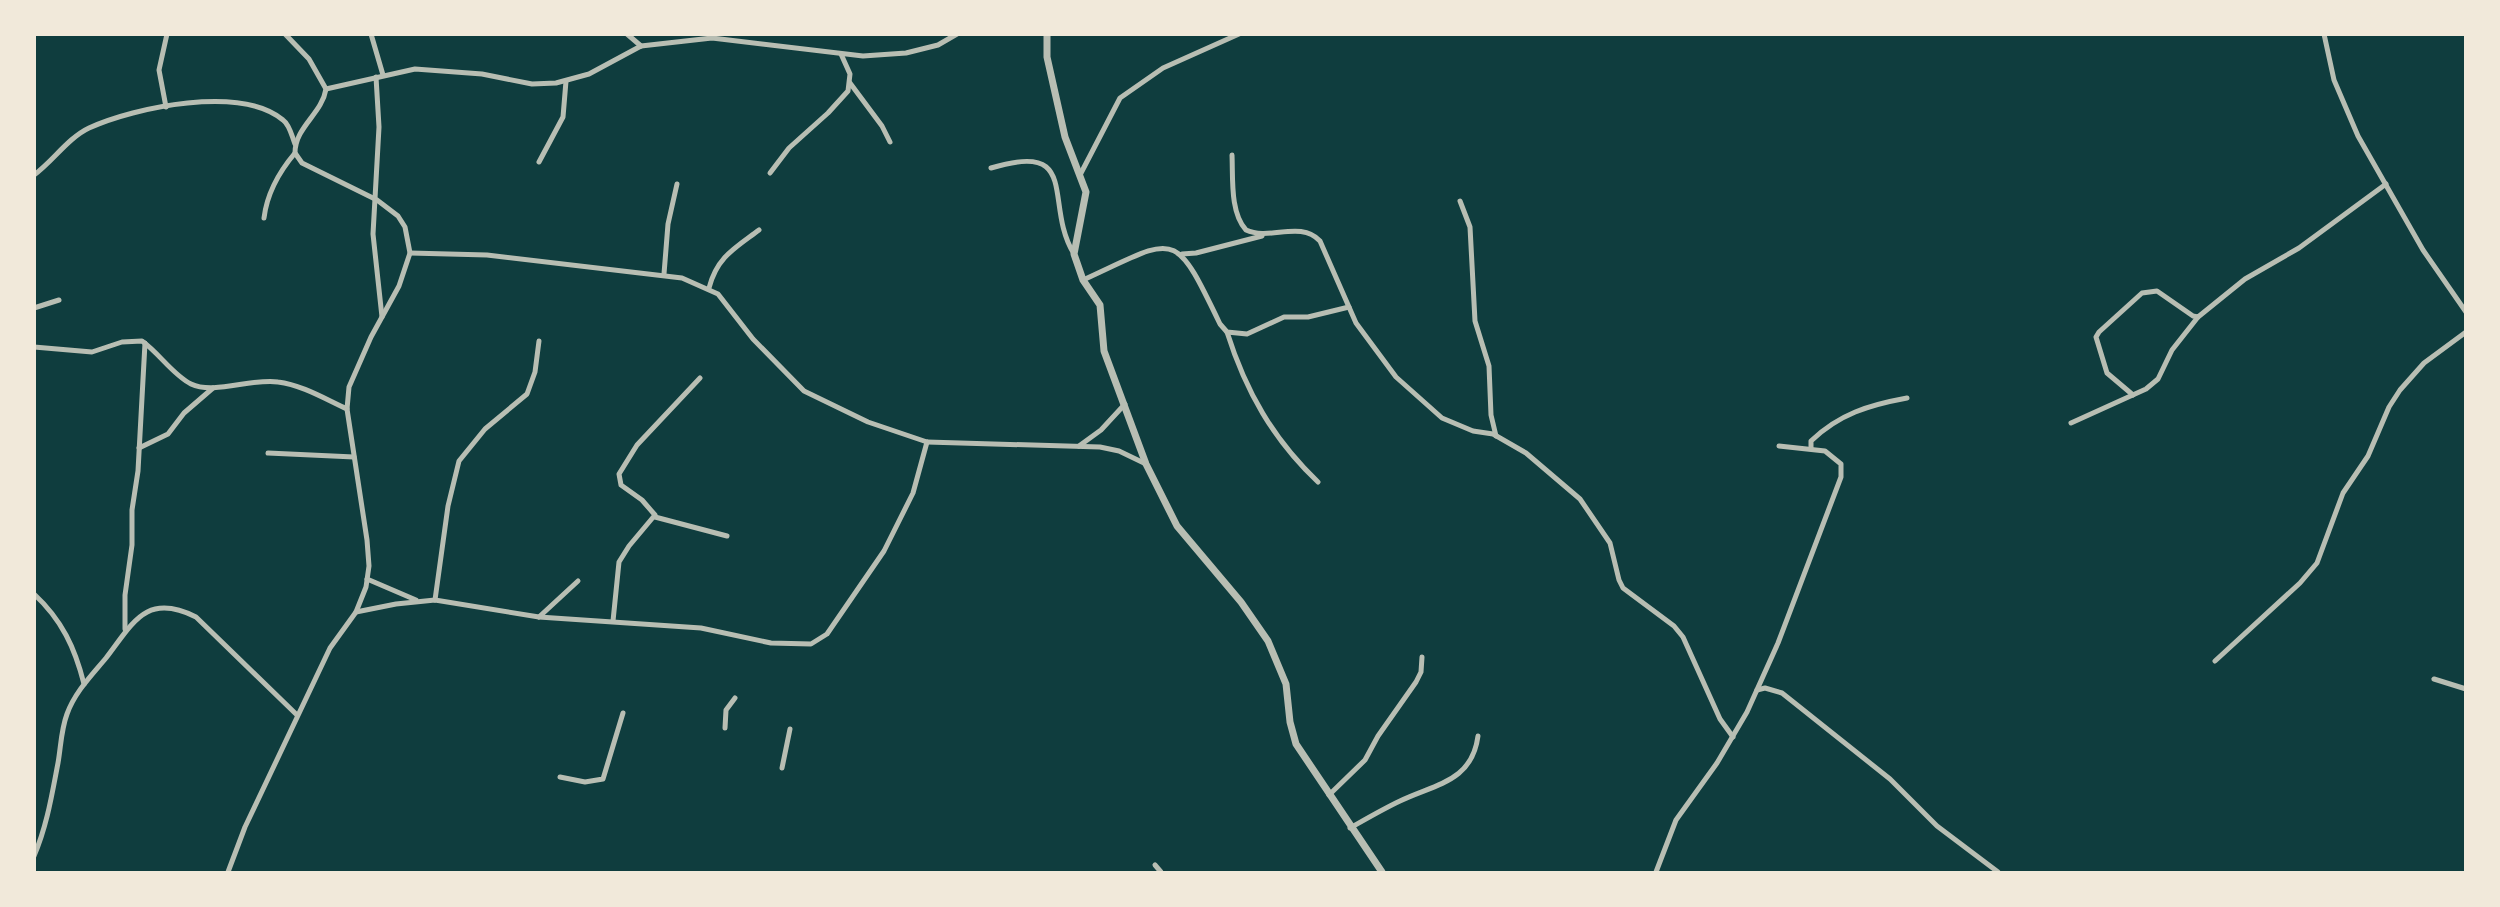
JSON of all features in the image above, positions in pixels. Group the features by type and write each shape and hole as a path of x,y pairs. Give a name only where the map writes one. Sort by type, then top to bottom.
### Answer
{"street":[{"path":"166,107 159,70 168,34"},
{"path":"285,34 314,65 326,89 324,102 305,125 295,144"},
{"path":"371,34 383,75"},
{"path":"627,34 641,46"},
{"path":"326,89 383,75 424,69 483,74 532,84 566,81 589,74 641,46 712,38 863,56 906,53 938,45 957,34"},
{"path":"1047,34 1047,57 1065,137 1086,192 1086,202 1074,254"},
{"path":"1080,175 1120,98 1164,68 1239,34"},
{"path":"2324,34 2341,100 2358,136 2423,250 2452,296 2466,312"},
{"path":"770,173 789,148 844,98 850,83 849,71 841,54"},
{"path":"376,77 379,107 377,200 373,234 382,318"},
{"path":"539,162 563,117 566,81"},
{"path":"850,83 882,126 890,142"},
{"path":"34,175 76,136 90,127 166,107 200,101 227,100 262,109 283,120 295,144 295,153 302,163 377,200 398,216 405,227 410,253 399,286 357,366 350,387 347,409 367,540 367,579 356,612 330,648 297,715 245,827 228,873"},
{"path":"264,218 271,190 283,167 295,153"},
{"path":"1232,155 1239,221 1248,231 1270,234"},
{"path":"991,168 1028,160 1042,163 1051,170 1058,190 1061,230 1074,254 1083,280 1100,305 1104,351 1146,464 1177,526 1241,602 1268,641 1286,684 1293,736 1350,828 1382,873"},
{"path":"664,274 668,224 677,184"},
{"path":"2071,423 2133,394 2158,379 2172,350 2198,317 2245,279 2299,248 2386,184"},
{"path":"1460,201 1470,227 1475,321 1489,366 1491,415 1496,436"},
{"path":"710,288 714,271 720,261 759,231"},
{"path":"1182,254 1196,253 1270,234 1303,231 1316,237 1349,307 1380,358 1430,408 1454,424 1496,436 1526,453 1580,499 1610,543 1623,588 1674,626 1683,637 1720,719 1733,737"},
{"path":"1083,280 1153,247 1169,247 1182,254 1201,284 1220,324 1227,332 1240,371 1268,425 1291,456 1318,482"},
{"path":"410,253 455,252 664,274 710,288 739,318 767,354 804,391 868,422 927,442 1079,446 1119,451 1146,464"},
{"path":"2133,394 2107,373 2097,343 2099,332 2142,293 2151,291 2157,291 2193,316 2198,317"},
{"path":"34,308 59,300"},
{"path":"1227,332 1247,334 1284,317 1308,317 1349,307"},
{"path":"2215,661 2300,583 2317,563 2343,493 2368,456 2389,407 2400,390 2424,363 2466,332"},
{"path":"435,600 448,506 459,461 485,429 527,394 532,384 539,341"},
{"path":"34,347 92,352 122,342 145,343 190,384 214,388 259,381 279,382 299,387 347,409"},
{"path":"125,629 125,596 139,448 145,343"},
{"path":"614,621 619,562 629,546 655,517 655,512 621,485 619,474 637,445 700,378"},
{"path":"139,448 168,434 184,412 214,388"},
{"path":"1811,448 1811,441 1838,418 1870,405 1908,398"},
{"path":"1079,446 1101,430 1125,404"},
{"path":"356,612 435,600 539,617 701,628 771,643 804,645 821,639 848,605 898,525 920,473 927,442"},
{"path":"1656,873 1676,820 1733,737 1757,690 1841,477 1840,464 1825,451 1779,446"},
{"path":"268,453 354,457"},
{"path":"655,517 727,536"},
{"path":"367,579 417,601"},
{"path":"539,617 578,581"},
{"path":"34,594 51,610 68,636 84,684"},
{"path":"34,856 52,794 62,730 74,698 125,629 146,613 163,608 180,609 196,617 297,715"},
{"path":"1329,795 1365,760 1378,736 1416,682 1421,672 1422,657"},
{"path":"2434,679 2466,688"},
{"path":"1757,690 1765,688 1782,693 1890,779 1937,826 1998,873"},
{"path":"725,728 726,710 735,698"},
{"path":"560,777 585,782 603,779 623,712"},
{"path":"782,768 790,729"},
{"path":"1350,828 1402,800 1455,778 1476,753 1478,736"},
{"path":"1155,865 1161,873"}]}
